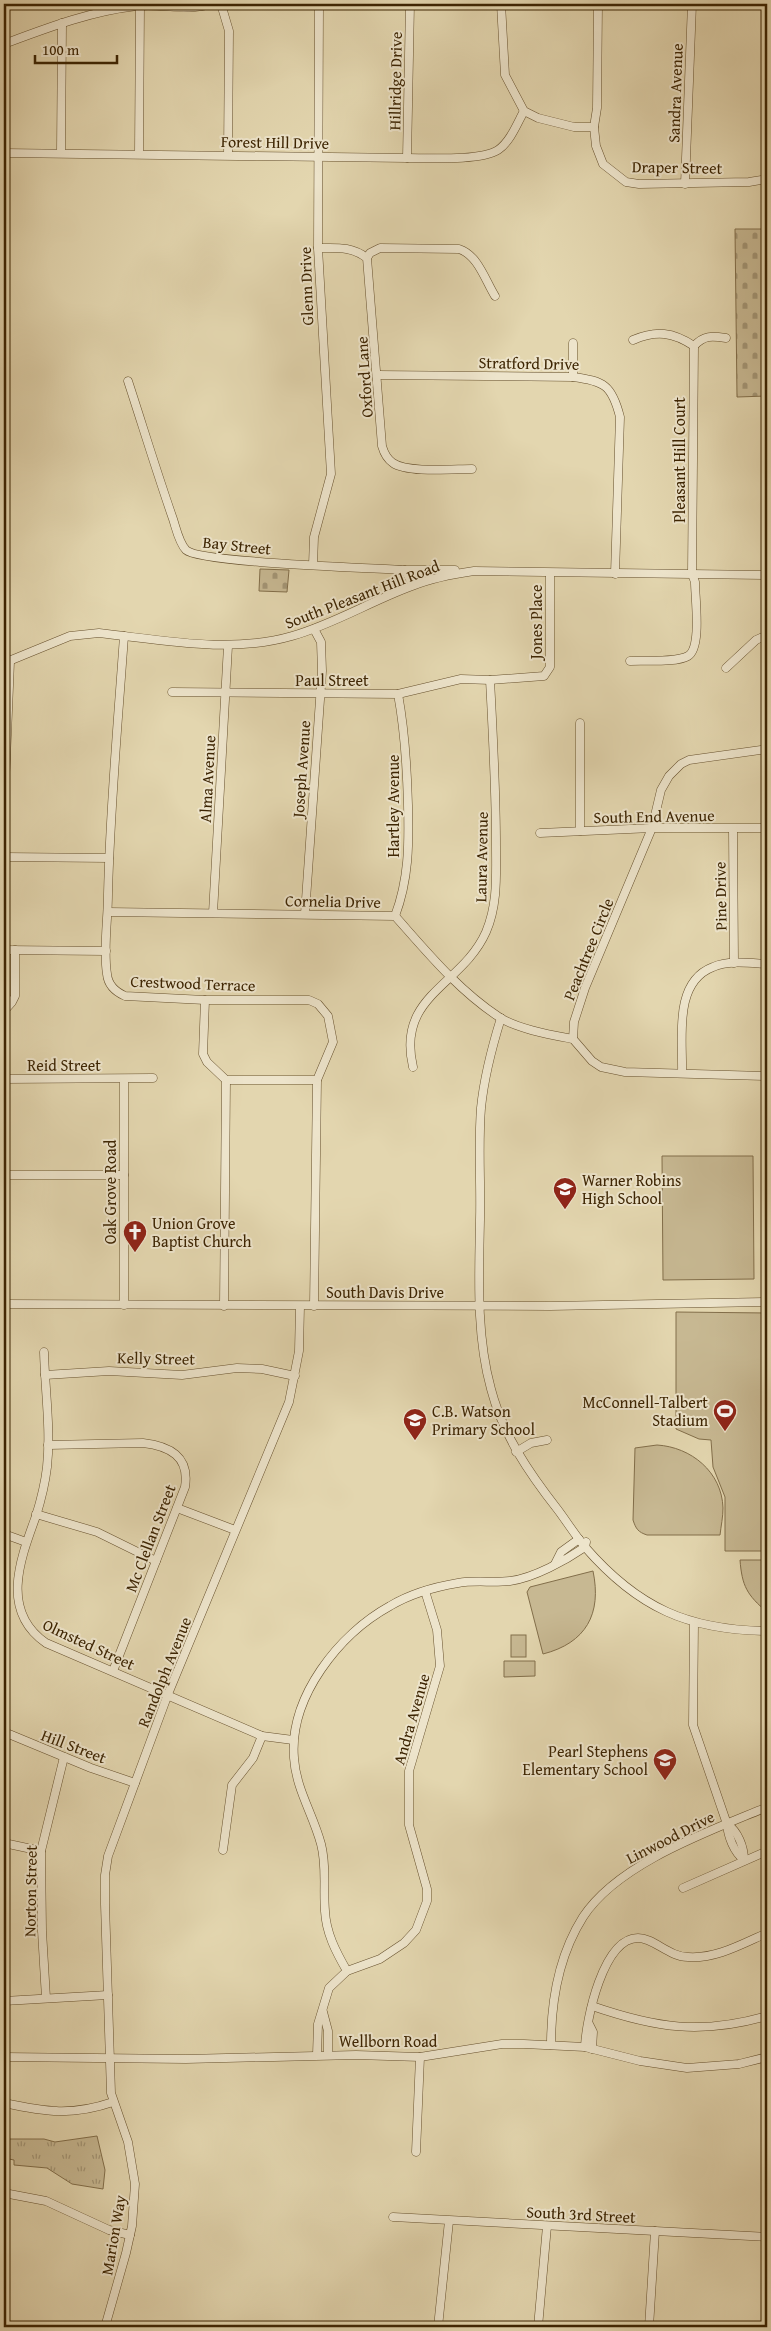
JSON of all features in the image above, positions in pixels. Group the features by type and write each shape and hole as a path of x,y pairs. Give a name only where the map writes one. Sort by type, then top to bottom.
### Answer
{"street":[{"path":"4,44 62,23 112,10 140,5 186,8 210,4"},
{"path":"221,4 229,31 228,155"},
{"name":"Glenn Drive","path":"312,565 314,536 331,474 318,248 319,4"},
{"name":"Hillridge Drive","path":"407,158 410,4"},
{"path":"501,4 505,76 524,111 538,118 574,127 594,127"},
{"name":"Draper Street","path":"598,4 597,108 594,127 596,146 603,164 626,182 639,184 749,182 767,179"},
{"name":"Sandra Avenue","path":"685,184 692,4"},
{"path":"139,154 140,5"},
{"path":"60,153 62,23"},
{"name":"Forest Hill Drive","path":"4,153 407,158 467,157 497,151 510,135 524,111"},
{"path":"767,171 767,179"},
{"path":"318,248 346,247 358,251 367,258 370,253 380,248 459,249 470,254 475,260 495,296"},
{"name":"Oxford Lane","path":"367,258 378,375 382,446 393,463 408,468 472,469"},
{"path":"633,340 645,335 679,336 694,346 701,338 709,336 726,338"},
{"path":"573,343 573,377"},
{"name":"Pleasant Hill Court","path":"630,660 675,659 689,656 694,650 696,622 695,582 692,574 694,346"},
{"name":"Stratford Drive","path":"378,375 573,377 597,380 604,384 612,392 616,400 620,417 615,574"},
{"name":"Bay Street","path":"128,381 167,502 182,545 187,552 205,557 312,565 405,570 474,571"},
{"path":"405,570 413,585"},
{"name":"South Pleasant Hill Road","path":"7,662 70,636 99,633 228,646 271,641 314,629 413,585 440,576 474,571 767,575"},
{"name":"Jones Place","path":"490,680 544,676 549,670 550,573"},
{"name":"Joseph Avenue","path":"306,914 322,671 321,642 314,629"},
{"name":"Crestwood Terrace","path":"124,636 109,858 106,950 109,983 118,993 125,996 205,1000 309,1000 318,1004 330,1020 333,1042 317,1080 314,1306"},
{"path":"726,668 756,640 767,636"},
{"name":"Alma Avenue","path":"213,914 228,646"},
{"path":"4,809 7,662"},
{"name":"Paul Street","path":"172,692 226,694 398,694 461,679 490,680"},
{"name":"Laura Avenue","path":"413,1067 409,1050 410,1035 416,1012 470,956 486,933 496,897 496,817 490,680"},
{"name":"Hartley Avenue","path":"395,916 402,898 409,852 406,744 398,694"},
{"path":"580,723 580,831"},
{"name":"Peachtree Circle","path":"573,1039 574,1022 585,988 652,828 661,790 669,776 681,764 690,760 767,750"},
{"name":"South End Avenue","path":"540,833 652,828 767,828"},
{"name":"Pine Drive","path":"733,829 734,963"},
{"path":"4,858 109,858"},
{"name":"Cornelia Drive","path":"108,912 395,916 450,978 501,1018 555,1036 573,1039"},
{"path":"4,950 106,950"},
{"path":"4,1011 15,996 15,950"},
{"path":"682,1072 682,1013 689,989 698,978 713,967 734,963 767,964"},
{"path":"205,1000 203,1054 206,1062 226,1080 317,1080"},
{"path":"501,1018 484,1082 481,1108 480,1306 484,1356 488,1378 499,1415 516,1452 579,1540 618,1580 640,1598 694,1623 735,1630 767,1631"},
{"path":"573,1039 592,1061 601,1067 625,1072 682,1072 767,1076"},
{"name":"Reid Street","path":"4,1079 153,1078"},
{"name":"Oak Grove Road","path":"124,1079 124,1305"},
{"path":"224,1306 226,1080"},
{"path":"4,1175 124,1175"},
{"name":"South Davis Drive","path":"4,1304 480,1306 767,1302"},
{"name":"Randolph Avenue","path":"110,2058 105,1875 108,1856 168,1694 290,1402 299,1351 300,1306"},
{"name":"Olmsted Street","path":"44,1352 48,1445 44,1487 16,1574 15,1591 21,1615 29,1630 46,1643 262,1736 293,1740"},
{"name":"Kelly Street","path":"45,1375 109,1370 182,1375 237,1368 262,1369 295,1376"},
{"path":"516,1452 531,1443 547,1440"},
{"name":"Mc Clellan Street","path":"48,1445 143,1443 167,1447 181,1461 187,1477 177,1508 113,1671"},
{"path":"177,1508 235,1530"},
{"path":"36,1514 97,1532 156,1561"},
{"path":"4,1534 26,1542"},
{"path":"555,1564 561,1552 579,1540"},
{"path":"347,1971 332,1942 327,1926 324,1859 321,1843 297,1781 293,1740 300,1714 310,1690 338,1648 359,1628 389,1606 425,1590 459,1583 512,1580 567,1560 585,1547"},
{"name":"Andra Avenue","path":"317,2055 318,2024 329,1988 347,1971 380,1959 404,1942 416,1930 427,1902 427,1889 409,1825 409,1771 440,1666 437,1630 425,1590"},
{"path":"694,1623 693,1725 727,1824 728,1833 738,1856 744,1860"},
{"name":"Hill Street","path":"4,1732 64,1757 135,1783"},
{"path":"223,1850 232,1785 250,1763 262,1736"},
{"name":"Norton Street","path":"46,1998 42,1931 41,1851 64,1757"},
{"name":"Linwood Drive","path":"550,2044 556,1986 563,1960 584,1916 616,1883 655,1857 767,1807"},
{"path":"4,1843 41,1851"},
{"path":"682,1888 744,1860 767,1852"},
{"path":"588,2048 586,2029 589,2024 597,1989 616,1948 625,1941 639,1938 667,1952 686,1958 705,1957 767,1933"},
{"path":"4,2001 108,1996"},
{"path":"592,2006 657,2025 682,2028 729,2026 767,2016"},
{"path":"322,2012 328,2030 328,2055"},
{"name":"Wellborn Road","path":"4,2057 110,2058 317,2055 420,2057 502,2044 550,2044 588,2048 640,2061 686,2068 739,2064 767,2057"},
{"path":"416,2152 420,2057"},
{"name":"Marion Way","path":"105,2327 120,2281 130,2235 135,2177 128,2142 113,2102 110,2087 110,2058"},
{"path":"4,2103 58,2112 87,2110 113,2102"},
{"path":"4,2193 46,2201 109,2230 130,2235"},
{"name":"South 3rd Street","path":"392,2217 767,2237"},
{"path":"438,2327 450,2221"},
{"path":"538,2327 547,2226"},
{"path":"649,2327 655,2231"}],"green space":[{"path":"735,229 767,229 767,396 737,397"},
{"path":"260,569 289,570 287,592 259,591"},
{"path":"662,1156 753,1156 754,1279 663,1280"},
{"name":"McConnell-Talbert Stadium","path":"676,1312 767,1313 767,1551 725,1551 725,1497 713,1467 711,1440 699,1439 676,1429"},
{"path":"657,1445 670,1447 693,1456 711,1473 717,1483 723,1508 720,1535 647,1535 636,1528 633,1520 635,1448"},
{"path":"740,1560 767,1560 767,1612 750,1595 742,1577"},
{"path":"593,1571 595,1601 588,1625 570,1642 558,1649 543,1654 527,1592 530,1587"},
{"path":"511,1635 526,1635 526,1657 511,1657"},
{"path":"504,1661 535,1661 535,1676 504,1677"},
{"path":"4,2132 9,2139 44,2139 55,2142 97,2136 105,2170 103,2189 72,2184 47,2168 14,2165 14,2160 4,2158"}],"place":[{"name":"Warner Robins High School","path":"565,1210"},
{"name":"Union Grove Baptist Church","path":"135,1253"},
{"name":"McConnell-Talbert Stadium","path":"725,1432"},
{"name":"C.B. Watson Primary School","path":"415,1441"},
{"name":"Pearl Stephens Elementary School","path":"665,1781"}]}
